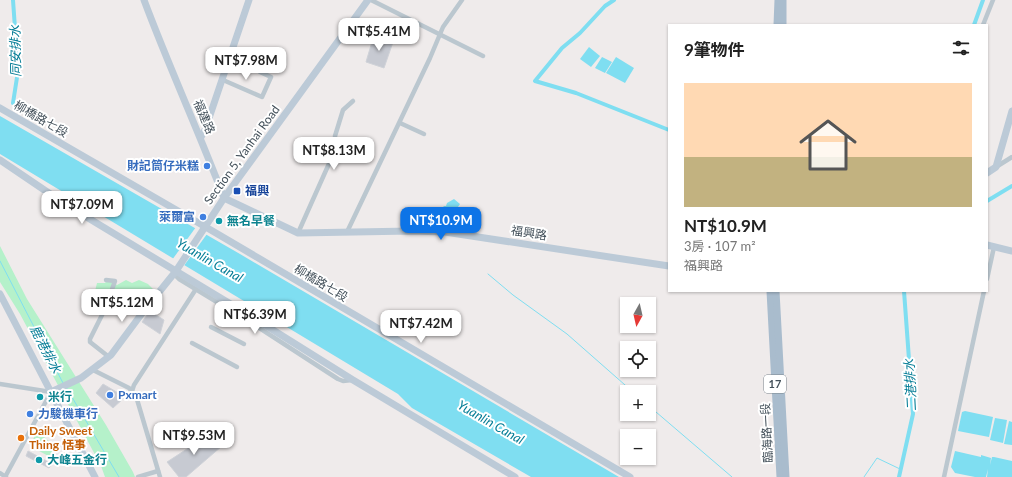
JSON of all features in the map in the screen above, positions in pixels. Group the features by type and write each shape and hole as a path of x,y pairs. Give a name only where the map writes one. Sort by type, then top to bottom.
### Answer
{"main road":[{"path":"777,24 778,0"},
{"path":"782,24 783,0"},
{"name":"臨海路一段","path":"770,292 780,477"},
{"name":"臨海路一段","path":"776,292 786,477"}],"street":[{"name":"福建路","path":"144,0 159,41 201,137 224,198"},
{"path":"201,137 206,130 249,0"},
{"name":"Section 5, Yanhai Road","path":"178,267 224,198 368,0"},
{"path":"371,0 483,56"},
{"path":"347,232 400,122 440,34 462,0"},
{"path":"984,24 993,0"},
{"path":"223,80 262,97 271,77 260,72"},
{"path":"298,233 336,148 337,141 335,136 343,110 353,101"},
{"name":"柳橋路七段","path":"0,108 203,229 630,477"},
{"path":"996,166 1012,111"},
{"path":"400,122 424,134"},
{"path":"988,171 1012,157"},
{"path":"0,160 65,204 178,267 353,380 515,477"},
{"name":"福興路","path":"224,198 298,233 411,231 445,232 668,266"},
{"path":"988,268 990,246 1012,251"},
{"path":"178,267 176,276 179,279 338,379 343,381 353,380"},
{"path":"0,384 51,392 63,388 93,370 109,357 178,267"},
{"path":"106,280 115,281 90,342 109,357"},
{"path":"132,391 138,379 196,289"},
{"path":"944,477 984,292"},
{"path":"0,294 95,477"},
{"path":"210,327 244,344"},
{"path":"192,343 238,367"},
{"path":"93,370 132,391 136,396 160,477"},
{"path":"0,473 6,477 51,392"},
{"path":"138,477 158,471"}],"green space":[{"path":"0,246 27,299 106,425 135,477 105,477 101,466 20,314 0,282"},
{"path":"108,279 117,285 126,280 132,283 139,280 148,284 154,290 148,298 140,298 138,295 130,292 130,295 138,302 128,307 122,305 117,298 114,300 107,299 107,297 94,295 97,283 105,283"},
{"path":"37,431 57,448 52,458 30,446"}],"water":[{"path":"589,47 600,56 591,67 580,59"},
{"path":"602,57 612,62 605,73 595,68"},
{"path":"616,57 634,68 625,83 606,73"},
{"name":"Yuanlin Canal","path":"0,116 240,254 619,477 531,477 412,408 398,394 0,154"},
{"path":"454,199 460,204 447,223 445,225 432,225 430,221 444,206 446,206 447,203"},
{"path":"965,411 993,417 989,437 958,431 962,412"},
{"path":"995,418 1007,420 1003,443 990,440"},
{"path":"1009,421 1012,422 1012,445 1004,444"},
{"path":"955,451 991,458 990,465 992,457 1012,461 1012,477 987,477 988,469 986,477 975,477 955,473 951,467"}],"pier":[{"path":"196,227 207,234 183,267 172,260"}],"building":[{"path":"374,35 393,42 384,68 366,62"},
{"path":"150,311 164,320 160,334 142,322"},
{"name":"Pxmart","path":"103,384 125,397 113,408 96,393"},
{"path":"210,434 222,446 186,477 179,477 167,462"},
{"name":"大峰五金行","path":"28,451 52,464 49,468 26,456"}],"waterway":[{"name":"同安排水","path":"13,0 18,71 13,103"},
{"path":"614,0 605,6 580,33 562,48 535,81 576,93 668,130"},
{"path":"974,24 983,0"},
{"path":"988,200 1012,186"},
{"name":"鹿港排水","path":"0,261 63,383"},
{"path":"488,274 513,295 567,334 625,385"},
{"name":"二港排水","path":"899,477 913,414 904,292"},
{"name":"鹿港排水","path":"66,387 119,477"},
{"path":"656,412 732,477"},
{"path":"864,477 877,458 900,469"}],"place":[{"name":"財記筒仔米糕","path":"207,166"},
{"name":"福興","path":"237,191"},
{"name":"萊爾富","path":"203,217"},
{"name":"無名早餐","path":"219,221"},
{"name":"Pxmart","path":"110,395"},
{"name":"米行","path":"40,397"},
{"name":"力駿機車行","path":"30,414"},
{"name":"Daily Sweet Thing 恬事","path":"21,438"},
{"name":"大峰五金行","path":"39,460"}]}
